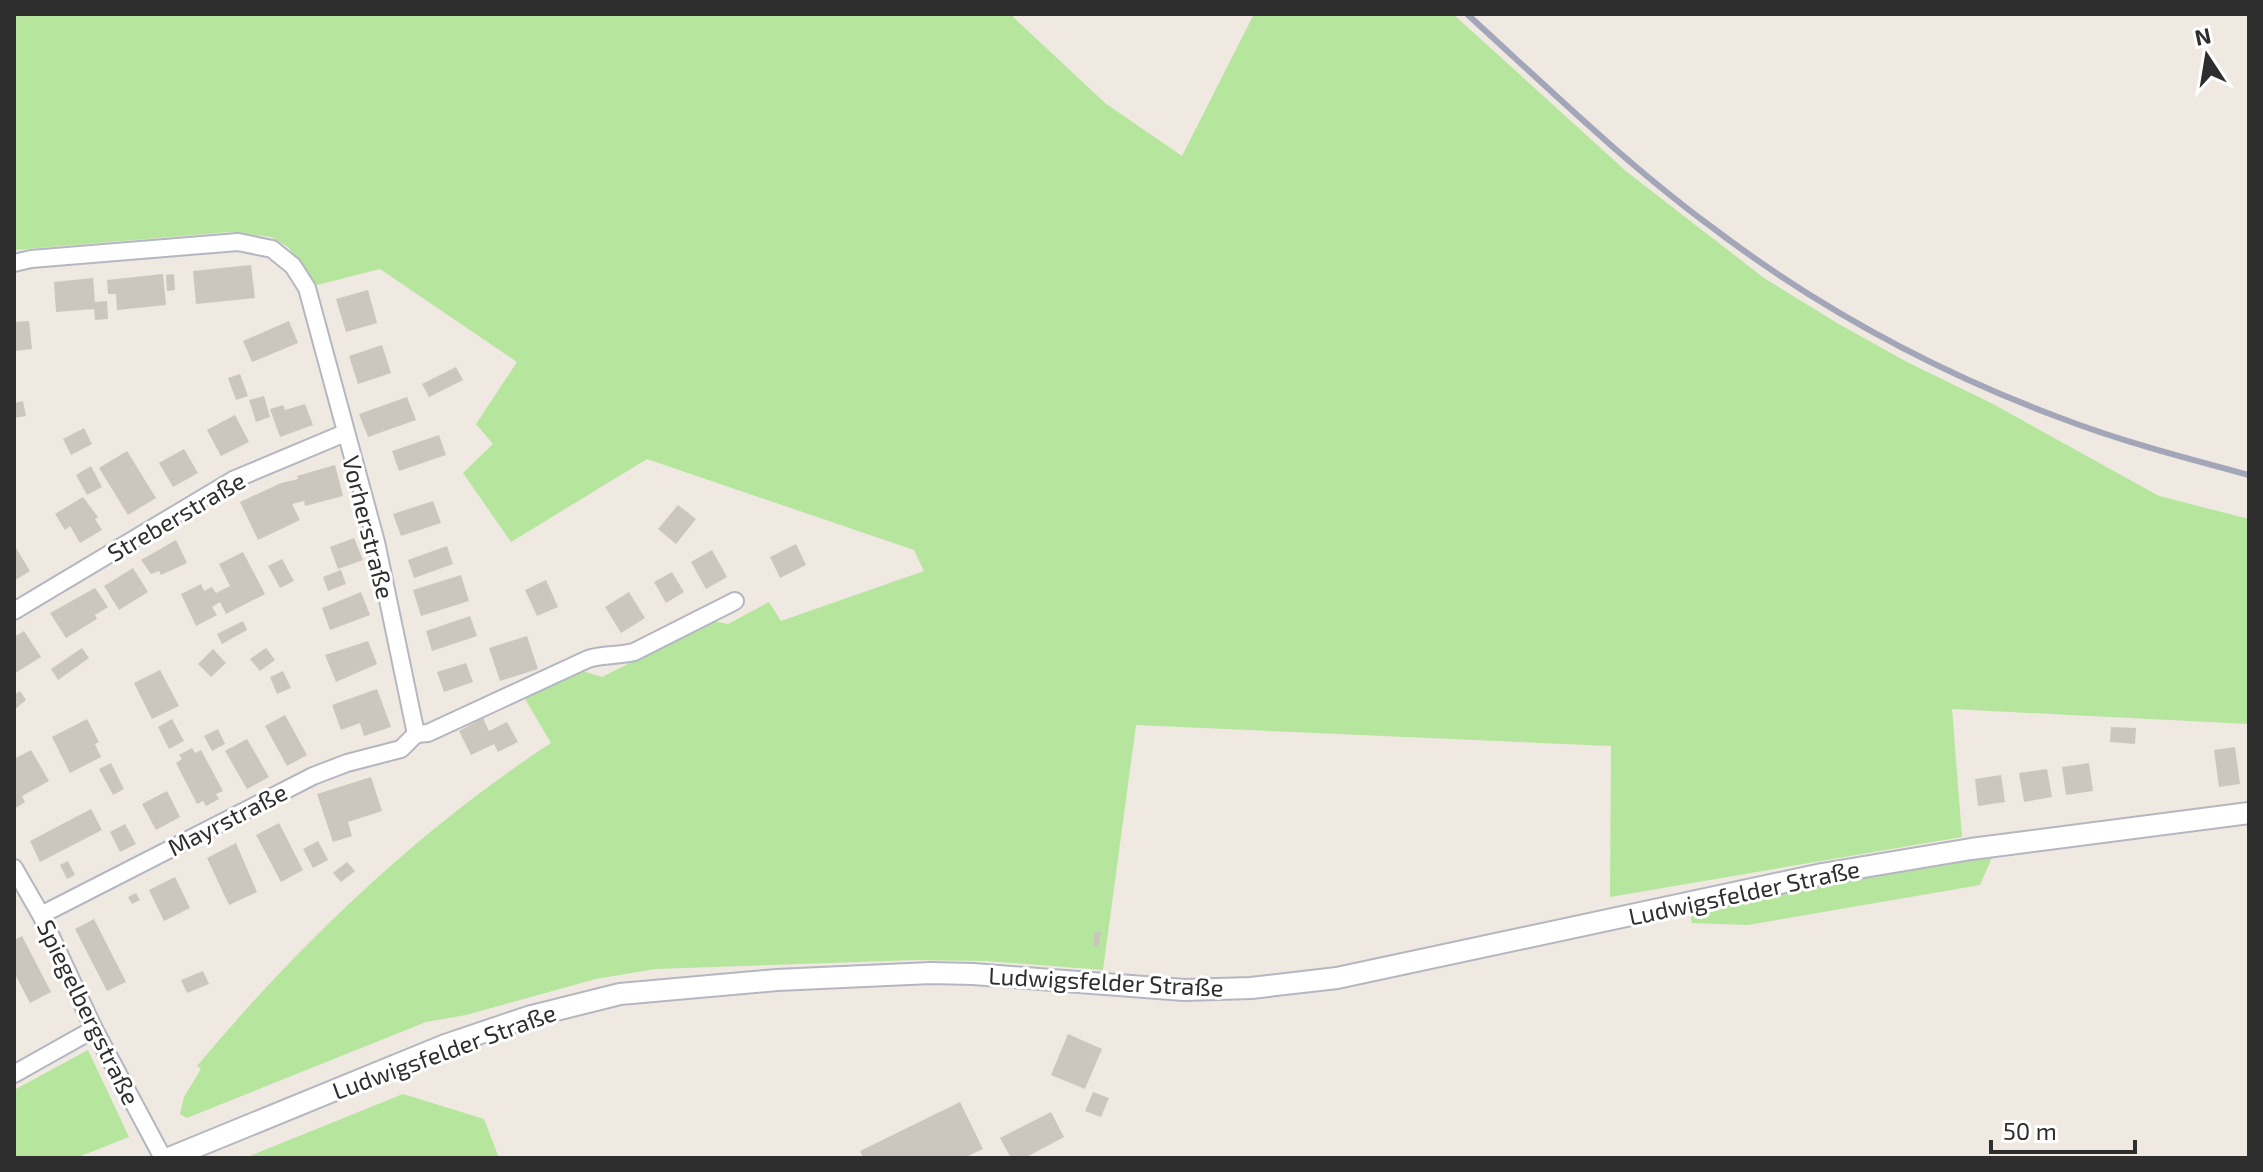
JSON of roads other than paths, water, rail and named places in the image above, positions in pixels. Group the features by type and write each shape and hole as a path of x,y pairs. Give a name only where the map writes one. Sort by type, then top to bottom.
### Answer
{"street":[{"name":"Vorherstraße","path":"14,263 238,242 272,249 293,266 307,288 376,542 416,734"},
{"name":"Streberstraße","path":"14,611 233,480 345,433"},
{"path":"416,734 428,733 588,659 634,652 735,601"},
{"name":"Mayrstraße","path":"41,915 313,776 347,763 401,749 416,734"},
{"name":"Ludwigsfelder Straße","path":"166,1158 445,1045 528,1017 620,994 777,980 931,973 1184,990 1285,985 1337,978 1822,874 1971,849 2249,813"},
{"name":"Spiegelbergstraße","path":"14,868 41,915 94,1029 166,1158"},
{"path":"14,1074 94,1029"}],"railway":[{"path":"1467,14 1677,201 1749,255 1833,309 1921,357 2011,399 2105,434 2249,475"}]}
